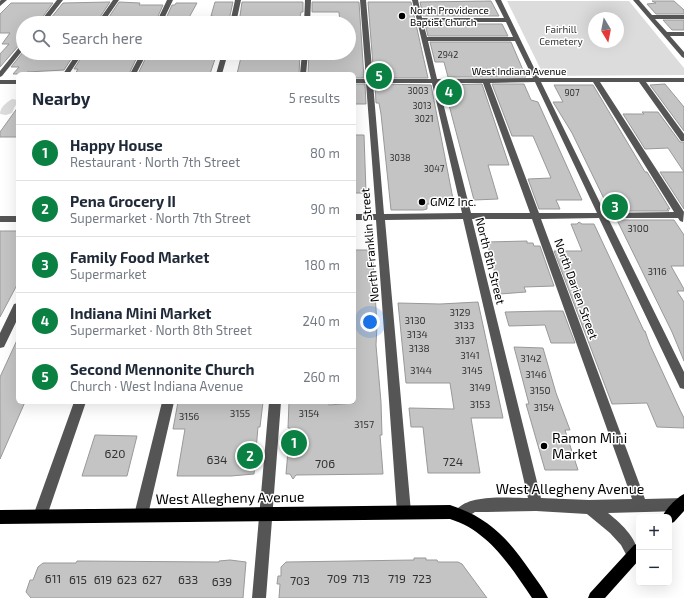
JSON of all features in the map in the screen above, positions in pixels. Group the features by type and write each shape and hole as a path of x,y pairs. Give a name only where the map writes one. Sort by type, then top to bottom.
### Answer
{"main road":[{"path":"672,514 683,502"},
{"name":"West Allegheny Avenue","path":"0,517 450,512 461,514 488,531 542,598"},
{"path":"595,598 636,552"}],"street":[{"path":"0,4 4,0"},
{"path":"47,16 60,0"},
{"path":"105,16 116,0"},
{"path":"162,16 170,0"},
{"path":"235,16 238,0"},
{"path":"307,16 308,0"},
{"name":"North Franklin Street","path":"363,0 404,512"},
{"name":"North 8th Street","path":"416,0 536,504"},
{"path":"498,0 604,216 684,384"},
{"path":"636,0 683,54"},
{"path":"650,17 684,16"},
{"path":"421,20 507,20"},
{"path":"665,34 684,34"},
{"path":"425,39 516,39"},
{"path":"0,75 16,55"},
{"path":"67,72 75,60"},
{"path":"135,72 141,60"},
{"path":"220,72 223,60"},
{"path":"303,72 304,60"},
{"path":"595,80 683,217"},
{"path":"642,80 684,139"},
{"name":"West Indiana Avenue","path":"356,81 684,80"},
{"name":"North Darien Street","path":"486,81 642,505"},
{"path":"0,82 16,82"},
{"path":"356,217 683,217"},
{"path":"0,219 16,219"},
{"path":"0,344 16,312"},
{"path":"40,516 79,404"},
{"path":"141,515 168,404"},
{"path":"259,598 275,404"},
{"name":"West Allegheny Avenue","path":"461,514 473,506 536,504 590,507 683,502"},
{"path":"590,507 611,523 636,552"}],"green space":[{"name":"Fairhill Cemetery","path":"507,1 629,1 684,68 684,75 544,76"},
{"path":"12,99 16,100 16,105 12,113 6,115 0,114 2,107"}],"building":[{"path":"491,1 499,16 423,16 420,2"},
{"path":"652,1 674,1 684,10 684,14 656,14 647,4 656,3"},
{"path":"110,2 101,16 53,16 63,3"},
{"path":"119,2 140,3 139,5 163,5 158,16 110,16"},
{"path":"215,2 233,2 230,16 211,16"},
{"path":"242,2 303,2 303,12 301,12 300,16 240,16"},
{"path":"312,2 359,2 364,78 356,78 356,72 308,72 309,60 356,60 356,16 339,16 339,12 312,12"},
{"path":"368,2 411,2 428,78 374,78"},
{"path":"11,3 53,3 43,16 16,16 16,49 0,67 0,54 9,44 2,44 10,33 0,33 0,14"},
{"path":"176,3 197,3 190,16 167,16 172,5 175,5"},
{"path":"663,20 684,20 684,30 672,30"},
{"path":"425,24 502,24 508,36 428,36"},
{"path":"430,42 511,42 526,77 448,77 444,62 435,62"},
{"path":"17,60 70,60 64,70 16,72 16,74 13,74 19,67 11,67"},
{"path":"80,60 136,60 130,72 76,72 78,69 74,69"},
{"path":"145,60 215,60 211,72 139,72"},
{"path":"240,60 300,60 299,72 237,72"},
{"path":"356,84 365,84 366,104 356,104"},
{"path":"375,84 431,85 454,204 427,204 427,209 423,210 391,210 381,114 379,103 376,103"},
{"path":"482,84 509,165 488,165 498,199 474,200 449,105 445,105 440,85"},
{"path":"492,84 524,84 531,100 538,102 582,200 556,200 560,209 539,209 528,179 551,178 533,136 512,136"},
{"path":"665,84 684,107 684,131 650,85"},
{"path":"554,85 593,85 645,172 647,172 670,209 667,209 669,211 613,211 609,209 572,133 553,102 563,102"},
{"path":"16,110 16,137 0,137 0,132"},
{"path":"642,112 658,112 680,142 684,142 684,172 668,148 645,149 623,114 644,114"},
{"path":"356,135 364,135 366,193 356,193"},
{"path":"660,172 684,172 684,209"},
{"path":"617,220 674,220 684,235 684,266 671,266 684,289 684,291 677,291 684,302 684,361 672,332"},
{"path":"579,222 582,224 594,224 645,331 684,418 684,428 657,427 647,403 612,404 554,251 582,251 571,224 577,224"},
{"path":"0,231 16,231 16,287 0,317"},
{"path":"527,241 527,243 533,243 534,246 540,246 554,286 524,287 526,292 500,294 487,242"},
{"path":"356,250 370,250 370,260 373,261 377,325 376,345 381,402 382,435 380,435 383,474 296,475 293,479 290,474 286,474 290,428 288,428 289,404 356,404"},
{"path":"478,302 503,418 471,418 480,473 428,473 423,427 411,427 409,408 454,409 450,383 406,383 398,303 440,304"},
{"path":"563,311 575,343 551,343 545,325 509,326 505,312"},
{"path":"16,342 16,404 24,404 0,459 0,377"},
{"path":"514,347 543,348 556,393 570,430 565,430 578,470 545,470 526,404 529,404"},
{"path":"178,404 263,404 260,427 258,427 254,474 231,476 177,476 185,429 173,429"},
{"path":"95,435 137,436 127,476 82,476"},
{"path":"414,558 426,558 426,560 437,560 438,562 458,562 462,564 487,598 279,598 280,584 277,584 278,576 281,576 281,567 286,562 414,560"},
{"path":"230,560 246,562 243,598 31,598 26,592 30,580 33,580 38,567 43,563 76,563 77,561 219,562"}],"place":[{"name":"North Providence Baptist Church","path":"402,16"},
{"name":"Second Mennonite Church","path":"379,76"},
{"name":"Indiana Mini Market","path":"449,92"},
{"name":"GMZ Inc.","path":"422,202"},
{"name":"Family Food Market","path":"615,207"},
{"name":"Happy House","path":"294,443"},
{"name":"Ramon Mini Market","path":"544,446"},
{"name":"Pena Grocery II","path":"250,456"}]}
